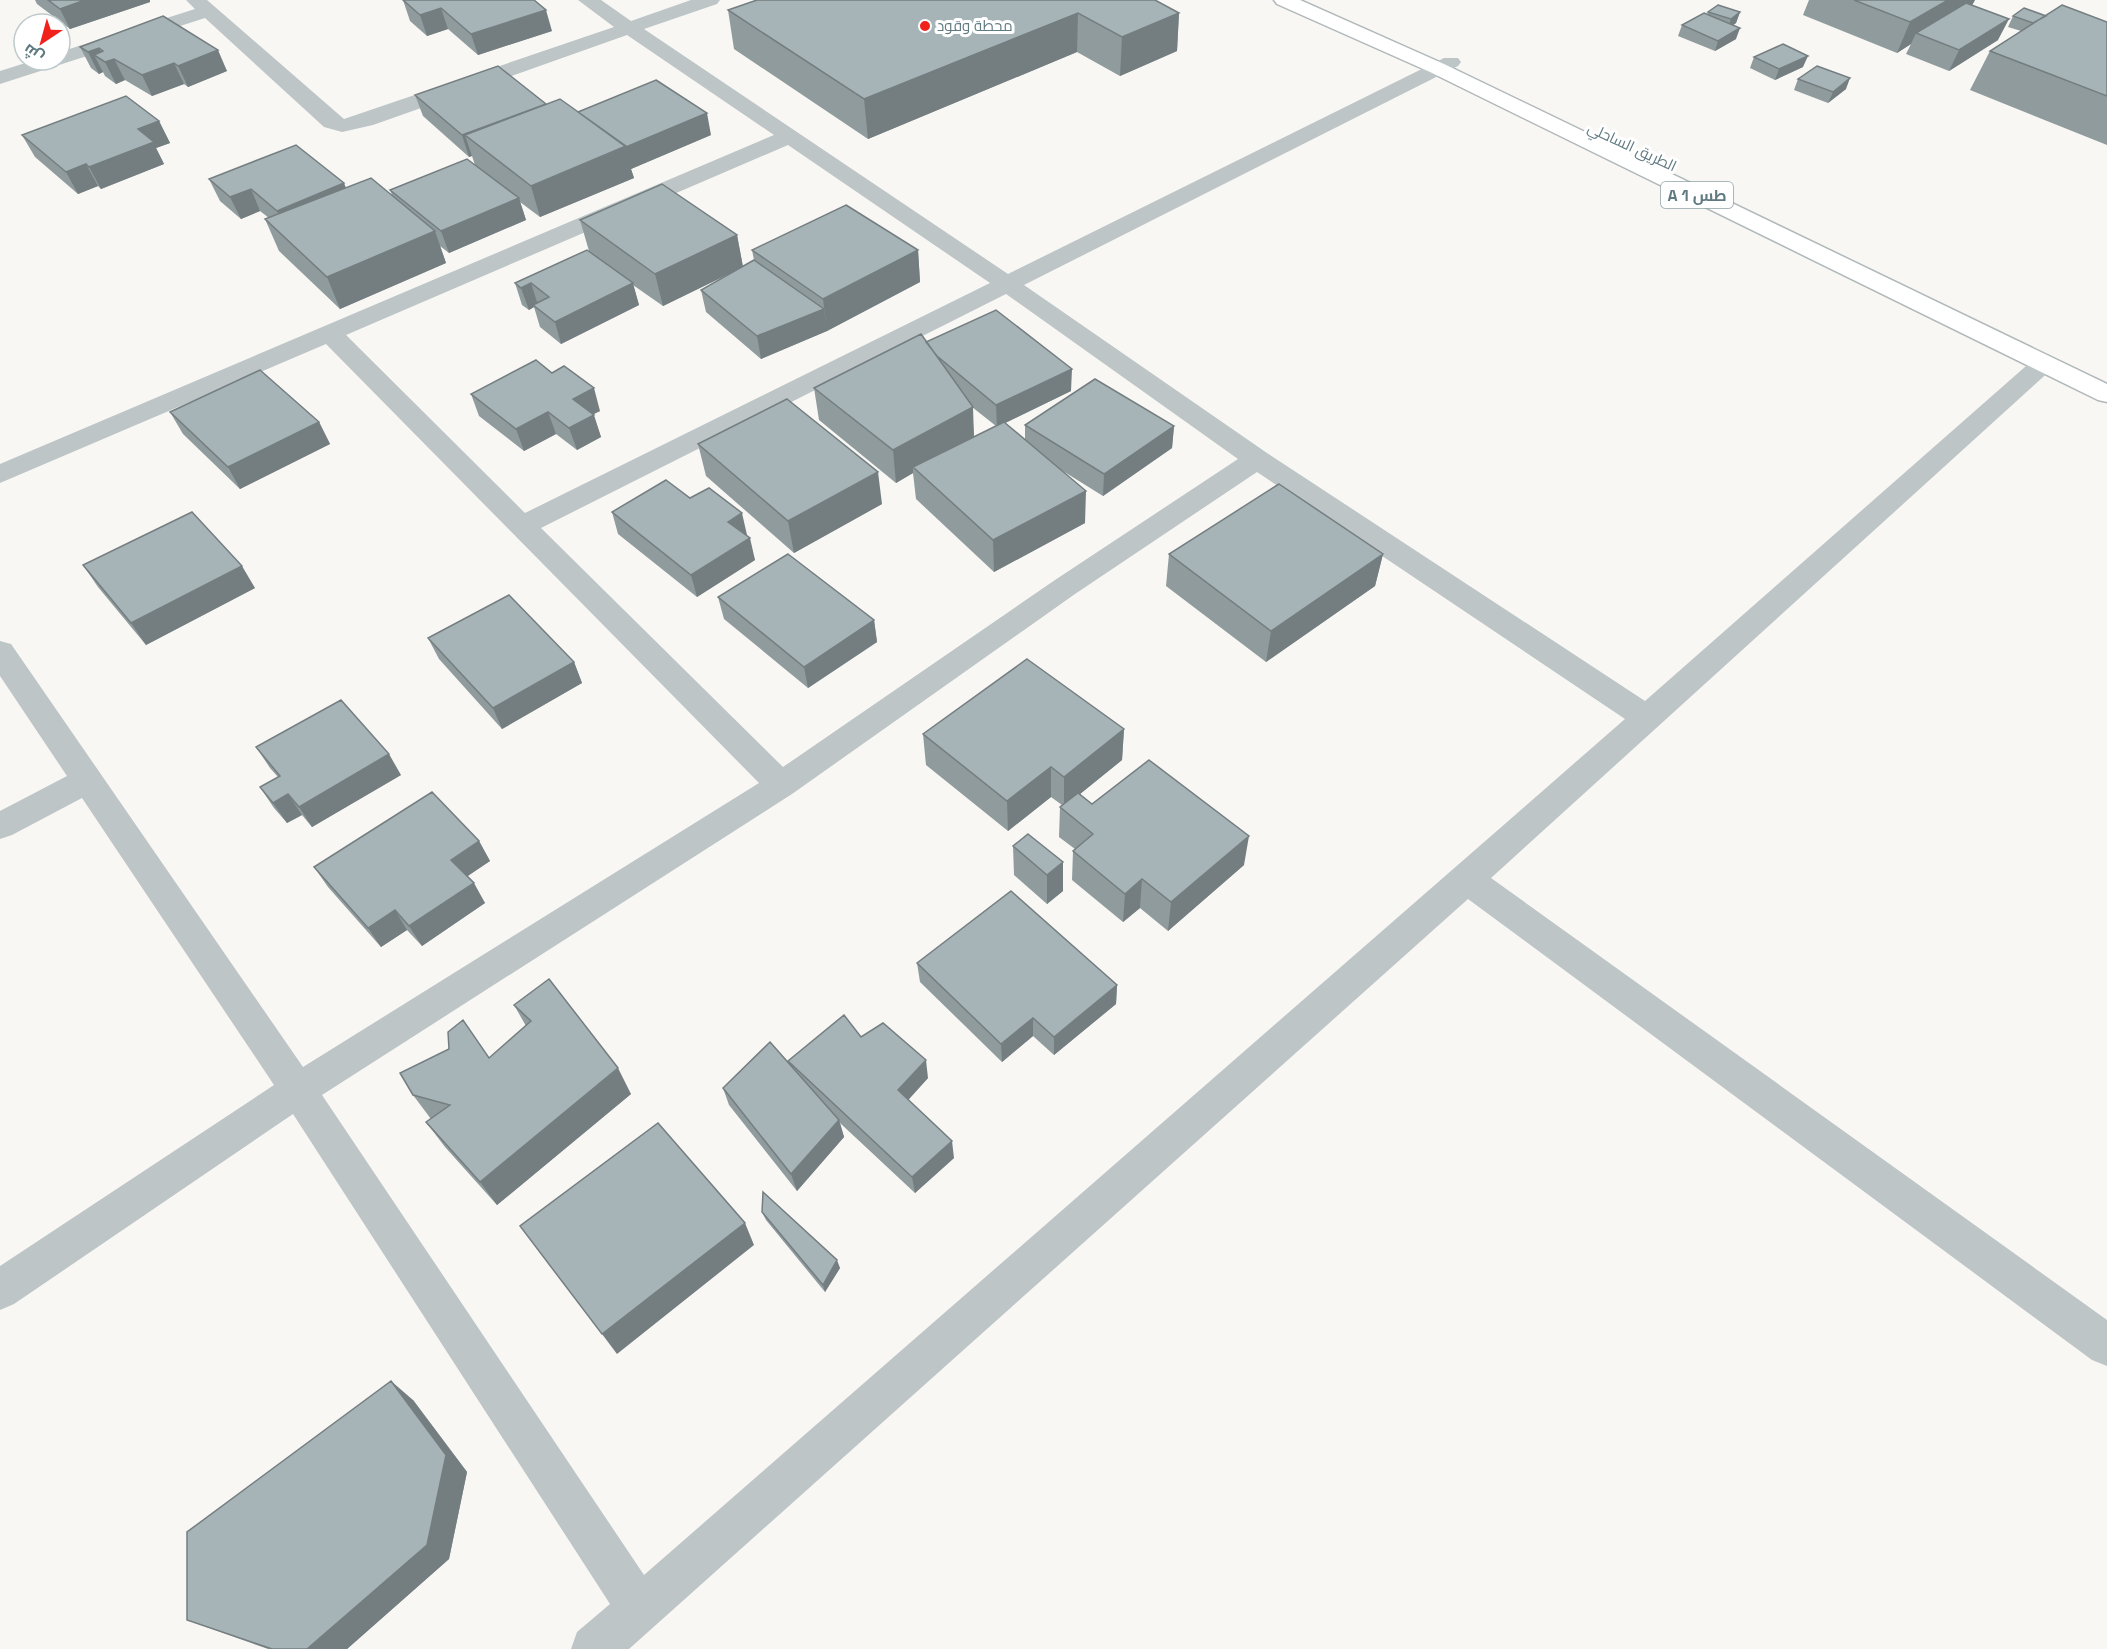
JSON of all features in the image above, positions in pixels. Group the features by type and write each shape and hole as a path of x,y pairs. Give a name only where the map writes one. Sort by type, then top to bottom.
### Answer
{"highway":[{"name":"A 1 طس","path":"1284,0 1444,65 2107,394"},
{"name":"الطريق الساحلي","path":"1318,0 1444,65 2107,371"}],"street":[{"path":"588,0 1006,283 1257,459 1647,718"},
{"path":"72,54 202,5 332,122 342,126 710,0"},
{"path":"522,526 1444,65"},
{"path":"0,78 18,72"},
{"path":"0,474 790,136"},
{"path":"329,333 781,785"},
{"path":"594,1649 1467,879 2044,363"},
{"path":"0,1290 298,1090 781,785 1056,593 1257,459"},
{"path":"0,652 298,1090 639,1608"},
{"path":"0,826 87,780"},
{"path":"1467,879 2107,1346"}],"building":[{"path":"48,0 85,0 60,9"},
{"path":"403,0 534,0 546,10 471,34 441,8 420,15"},
{"path":"757,0 1155,0 1179,13 1122,37 1078,13 864,99 728,10"},
{"path":"1854,0 1948,0 1910,22"},
{"path":"1966,3 2009,19 1959,50 1916,33"},
{"path":"1718,5 1740,12 1731,19 1708,12"},
{"path":"2062,5 2107,22 2107,96 1990,51"},
{"path":"2024,8 2046,16 2033,23 2013,16"},
{"path":"1704,13 1740,28 1718,41 1682,25"},
{"path":"163,16 218,50 178,66 174,63 142,75 114,59 105,62 94,55 103,51 99,48 88,52 80,47"},
{"path":"1783,44 1808,56 1779,69 1754,57"},
{"path":"498,66 546,104 462,135 415,95"},
{"path":"1817,66 1850,78 1833,92 1798,79"},
{"path":"656,80 707,113 626,147 578,112"},
{"path":"126,96 159,121 138,129 154,142 89,167 86,164 66,172 22,135"},
{"path":"560,99 626,146 531,186 465,135"},
{"path":"296,145 344,183 277,211 251,189 230,197 209,179"},
{"path":"467,159 519,198 441,231 390,190"},
{"path":"371,178 435,231 327,277 265,219"},
{"path":"662,184 737,235 655,274 580,220"},
{"path":"846,205 918,250 823,299 752,250"},
{"path":"587,250 633,283 555,322 533,305 549,297 531,283 521,288 515,283"},
{"path":"754,260 824,309 757,336 701,290"},
{"path":"996,310 1072,369 996,405 937,356 926,342"},
{"path":"921,334 973,407 893,450 814,388"},
{"path":"536,360 552,373 564,366 594,388 573,399 594,415 569,428 548,412 516,429 471,394"},
{"path":"260,370 319,422 228,467 170,412"},
{"path":"1095,379 1174,426 1104,474 1025,425"},
{"path":"787,399 878,472 788,521 698,444"},
{"path":"1004,422 1086,491 993,540 913,467"},
{"path":"666,480 690,498 709,488 742,513 728,522 750,538 691,575 612,512"},
{"path":"1279,484 1383,554 1271,631 1169,554"},
{"path":"192,512 242,566 131,623 83,565"},
{"path":"788,554 874,620 804,667 718,597"},
{"path":"509,595 574,662 493,708 428,638"},
{"path":"1027,659 1124,729 1064,777 1051,767 1007,801 923,734"},
{"path":"341,700 389,754 299,807 288,794 273,803 260,787 280,776 256,747"},
{"path":"1149,760 1249,836 1171,902 1142,879 1125,894 1073,851 1093,834 1060,807 1078,793 1092,804"},
{"path":"432,792 479,841 451,860 474,883 409,926 395,910 368,928 314,867"},
{"path":"1028,834 1063,862 1047,875 1013,846"},
{"path":"1011,891 1117,985 1054,1037 1033,1018 1001,1044 917,963"},
{"path":"549,979 618,1068 480,1182 426,1122 450,1105 413,1095 400,1073 449,1049 448,1032 463,1020 489,1058 531,1021 514,1005"},
{"path":"844,1015 861,1037 883,1023 926,1060 898,1090 952,1141 912,1177 788,1061"},
{"path":"770,1042 839,1120 791,1174 723,1088"},
{"path":"658,1123 745,1223 602,1334 520,1226"},
{"path":"763,1192 837,1260 823,1285 762,1212"},
{"path":"391,1381 446,1455 427,1545 307,1649 272,1649 187,1620 187,1532"}],"place":[{"name":"محطة وقود","path":"925,26"}]}
